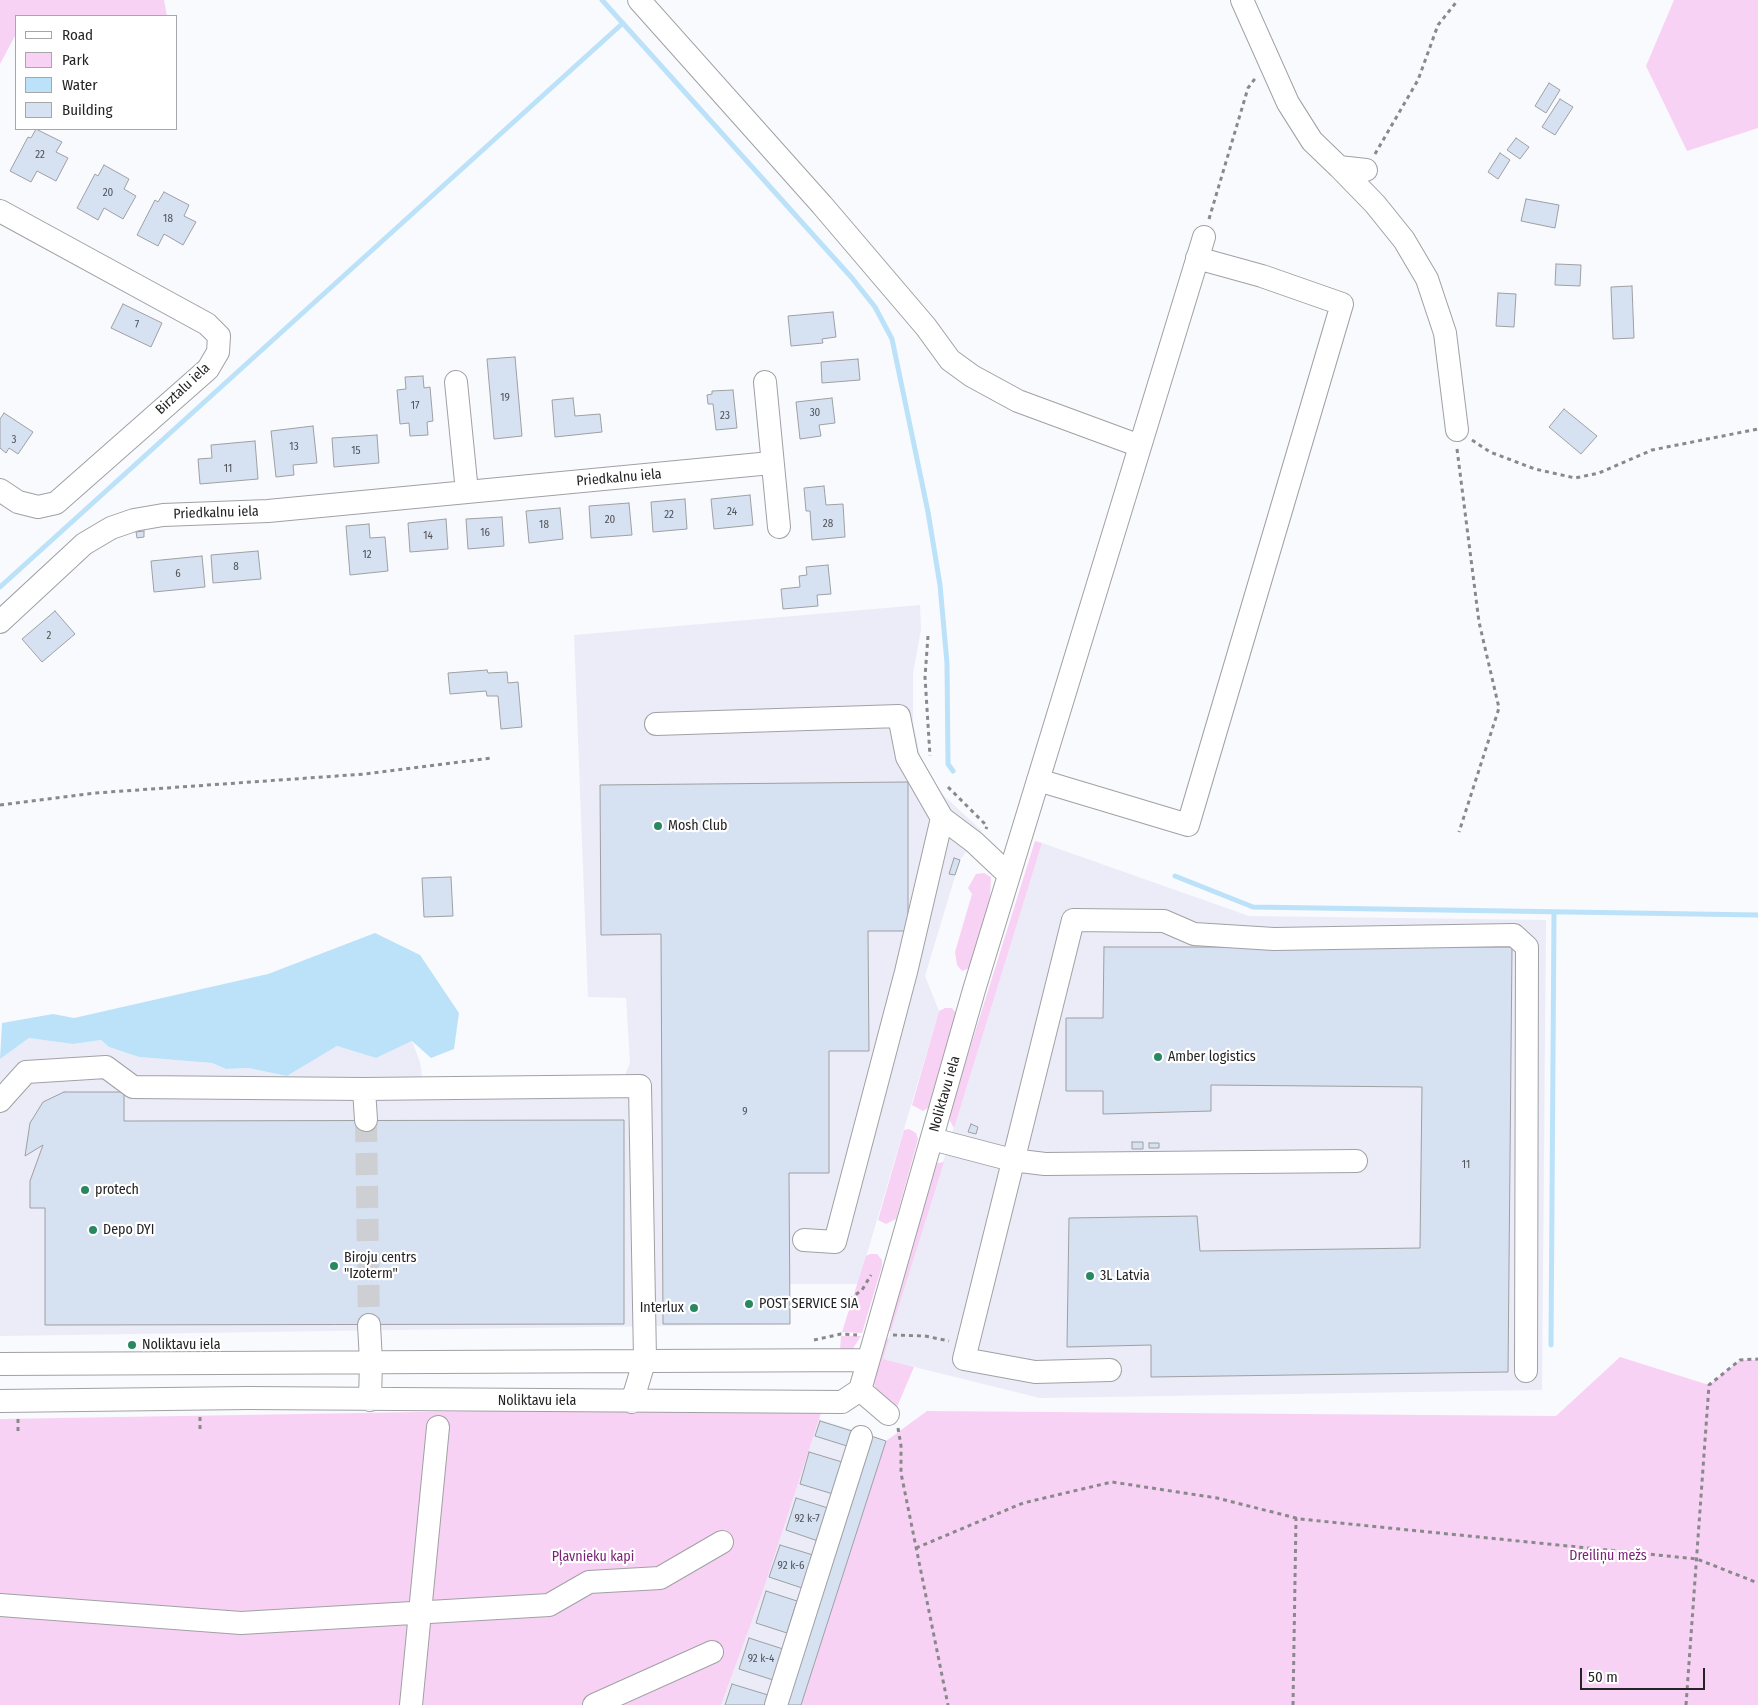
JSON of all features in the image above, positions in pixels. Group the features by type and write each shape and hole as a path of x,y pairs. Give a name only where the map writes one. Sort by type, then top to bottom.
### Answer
{"street":[{"path":"639,0 822,205 926,327 950,360 972,376 1018,401 1140,446"},
{"path":"1242,0 1288,103 1312,141 1375,204 1404,240 1428,279 1445,333 1457,430"},
{"path":"1339,166 1366,170"},
{"name":"Birztalu iela","path":"0,211 208,324 219,336 218,352 208,370 56,503 38,507 18,502 0,490"},
{"path":"1038,780 1188,825 1342,304 1262,276 1200,248"},
{"name":"Noliktavu iela","path":"0,1401 209,1399 842,1402 860,1390 1009,875 1200,248"},
{"path":"456,382 467,492"},
{"path":"765,382 778,527"},
{"name":"Priedkalnu iela","path":"0,622 84,544 111,528 134,520 163,515 268,511 771,463"},
{"path":"656,724 899,716 907,757 942,818 978,845 1009,875"},
{"path":"804,1240 836,1242 906,972 942,818"},
{"path":"1110,1370 1035,1372 964,1360 1012,1160 1073,920 1164,920 1194,934 1274,939 1514,935 1527,947 1526,1371"},
{"path":"0,1101 26,1072 106,1067 134,1087 364,1089 640,1086 645,1359 632,1402"},
{"path":"364,1089 366,1120"},
{"path":"932,1139 1012,1160 1045,1164 1356,1161"},
{"path":"369,1325 371,1360 370,1400"},
{"path":"0,1364 371,1360 868,1360"},
{"path":"209,1399 210,1362"},
{"path":"74,1363 74,1400"},
{"path":"860,1390 888,1414"},
{"path":"411,1705 418,1612 438,1427"},
{"path":"776,1705 861,1437"},
{"path":"0,1605 241,1623 548,1605 589,1582 660,1578 722,1542"},
{"path":"594,1705 712,1652"}],"path":[{"path":"1366,170 1418,80 1438,25 1458,0"},
{"path":"1200,248 1248,88 1268,59"},
{"path":"1457,430 1490,452 1535,469 1575,478 1599,473 1652,450 1758,429"},
{"path":"1457,430 1458,454 1479,622 1499,708 1460,832"},
{"path":"928,636 925,677 928,704 928,748 932,763"},
{"path":"0,805 96,794 365,774 491,758"},
{"path":"943,782 987,826 978,845"},
{"path":"843,1304 862,1290 882,1260 898,1256"},
{"path":"807,1341 841,1334 925,1336 968,1345"},
{"path":"1686,1705 1709,1385 1740,1360 1758,1359"},
{"path":"888,1414 898,1429 901,1473 948,1705"},
{"path":"916,1548 1023,1504 1112,1482 1217,1498 1296,1518 1697,1559 1758,1583"},
{"path":"1293,1705 1296,1518"}],"shaded area":[{"path":"920,605 921,629 913,674 913,722 921,761 941,793 982,831 960,860 925,976 939,1011 858,1284 790,1284 790,1324 0,1336 0,1059 29,1038 73,1044 101,1040 109,1047 139,1057 212,1063 226,1069 248,1068 287,1076 337,1046 376,1058 412,1041 420,1062 423,1082 624,1077 630,1063 626,998 588,997 574,635"},
{"path":"1042,843 1249,916 1546,920 1542,1390 1040,1398 882,1359"},
{"path":"819,1419 886,1441 801,1705 721,1705 763,1591"}],"green space":[{"path":"0,0 164,0 167,15 15,15 15,36 0,64"},
{"path":"1674,0 1758,0 1758,128 1687,151 1646,66"},
{"path":"1035,841 1042,843 954,1128 950,1121 950,1112"},
{"path":"984,873 991,877 990,897 970,968 962,971 957,965 955,952 972,894 968,888 976,874"},
{"path":"945,1008 952,1008 956,1013 928,1108 923,1111 912,1105 939,1011"},
{"path":"909,1129 916,1133 918,1139 896,1219 886,1224 878,1220 904,1130"},
{"path":"944,1162 891,1331 885,1332 932,1169 938,1163"},
{"path":"877,1254 882,1260 882,1266 862,1333 842,1332 866,1256"},
{"path":"841,1336 861,1336 852,1350 840,1350"},
{"path":"884,1338 889,1339 883,1359 914,1367 894,1414 879,1395 873,1382"},
{"name":"Dreiliņu mežs","path":"1620,1357 1709,1385 1740,1360 1758,1360 1758,1705 801,1705 886,1441 927,1411 1556,1416"},
{"name":"Pļavnieku kapi","path":"779,1406 823,1407 763,1591 721,1705 0,1705 0,1419"}],"water":[{"path":"375,933 420,955 459,1013 454,1049 431,1058 412,1041 376,1058 337,1046 287,1076 248,1068 226,1069 212,1063 139,1057 109,1047 101,1040 73,1044 29,1038 0,1059 2,1023 53,1014 74,1018 268,974"}],"building":[{"path":"1549,83 1560,90 1546,113 1535,106"},
{"path":"1560,99 1573,107 1555,135 1542,127"},
{"path":"35,130 38,130 62,142 56,152 68,158 56,181 37,171 31,182 10,171 28,137 31,138"},
{"path":"1516,138 1529,147 1520,159 1507,150"},
{"path":"1500,153 1510,160 1498,179 1488,172"},
{"path":"104,165 129,179 124,189 136,196 123,219 104,208 98,220 77,208 95,174 98,176"},
{"path":"164,192 189,205 184,216 196,222 183,245 164,234 158,246 137,235 155,200 158,202"},
{"path":"1526,199 1559,205 1555,228 1521,221"},
{"path":"1556,264 1581,265 1580,286 1555,285"},
{"path":"1632,286 1634,338 1613,339 1611,287"},
{"path":"1498,293 1516,294 1514,327 1496,326"},
{"path":"123,304 162,323 151,347 111,328"},
{"path":"833,312 836,337 822,339 823,343 791,346 788,316"},
{"path":"515,357 522,436 494,439 487,359"},
{"path":"858,359 860,380 822,383 821,362"},
{"path":"423,376 424,388 430,387 433,421 427,422 428,435 410,436 409,423 400,424 397,390 406,389 405,377"},
{"path":"733,390 737,428 716,430 713,404 708,404 707,395 712,394 712,391"},
{"path":"573,398 575,416 600,414 602,432 555,437 552,400"},
{"path":"832,398 835,423 819,425 821,436 800,439 796,402"},
{"path":"1564,409 1597,436 1581,454 1549,427"},
{"path":"4,413 33,432 18,454 9,448 6,453 0,448 0,419"},
{"path":"313,426 317,463 293,465 294,475 276,477 271,431"},
{"path":"377,435 379,463 334,467 332,438"},
{"path":"255,441 258,479 200,484 198,459 212,458 211,445"},
{"path":"824,486 826,505 843,504 845,537 812,540 810,511 806,511 804,488"},
{"path":"750,495 753,525 714,529 711,499"},
{"path":"685,499 687,529 653,532 651,502"},
{"path":"629,503 632,535 591,538 589,506"},
{"path":"560,508 563,539 529,543 526,511"},
{"path":"502,517 504,546 468,549 466,519"},
{"path":"446,519 448,549 410,552 408,523"},
{"path":"369,524 370,538 385,537 388,571 350,575 346,526"},
{"path":"144,531 144,537 137,538 136,532"},
{"path":"258,551 261,579 213,583 211,555"},
{"path":"202,556 205,587 154,592 151,561"},
{"path":"828,565 831,594 817,595 818,606 783,609 781,589 800,587 799,576 807,575 806,567"},
{"path":"55,611 75,634 42,662 22,639"},
{"path":"487,670 488,673 507,672 508,683 518,682 522,727 501,729 498,696 487,696 486,691 450,694 448,673"},
{"path":"908,782 908,931 868,931 869,1051 829,1051 829,1173 789,1173 790,1324 663,1324 661,934 601,935 600,785"},
{"path":"954,858 960,860 955,875 949,874"},
{"path":"451,877 453,916 424,917 422,878"},
{"path":"1104,947 1512,947 1508,1372 1151,1377 1151,1345 1067,1347 1069,1218 1197,1216 1200,1251 1420,1248 1422,1087 1211,1085 1211,1111 1103,1114 1103,1091 1066,1091 1066,1018 1103,1018"},
{"name":"Biroju centrs \"Izoterm\"","path":"64,1092 124,1092 124,1121 624,1120 624,1324 45,1325 45,1208 30,1208 30,1181 43,1145 25,1156 30,1123 43,1102"},
{"path":"971,1124 978,1127 976,1134 968,1132"},
{"path":"1132,1142 1143,1142 1143,1149 1132,1149"},
{"path":"1149,1143 1159,1143 1159,1148 1149,1148"},
{"path":"820,1421 852,1431 847,1446 815,1436"},
{"path":"865,1434 886,1441 801,1705 780,1705"},
{"path":"809,1452 842,1462 833,1494 800,1484"},
{"path":"796,1498 828,1508 818,1541 786,1530"},
{"path":"780,1545 813,1555 802,1588 769,1577"},
{"path":"766,1591 797,1601 787,1633 756,1623"},
{"path":"749,1638 783,1649 773,1680 739,1669"},
{"path":"732,1684 768,1695 765,1705 725,1705"}],"waterway":[{"path":"602,0 852,278 875,307 892,339 928,512 940,585 947,663 948,764 953,771"},
{"path":"0,587 623,23"},
{"path":"1175,876 1253,907 1758,915"},
{"path":"1551,1345 1554,913"}],"tunnel":[{"path":"366,1120 369,1325"}],"place":[{"name":"Mosh Club","path":"658,826"},
{"name":"Amber logistics","path":"1158,1057"},
{"name":"protech","path":"85,1190"},
{"name":"Depo DYI","path":"93,1230"},
{"name":"Biroju centrs \"Izoterm\"","path":"334,1266"},
{"name":"3L Latvia","path":"1090,1276"},
{"name":"POST SERVICE SIA","path":"749,1304"},
{"name":"Interlux","path":"694,1308"},
{"name":"Noliktavu iela","path":"132,1345"}]}
